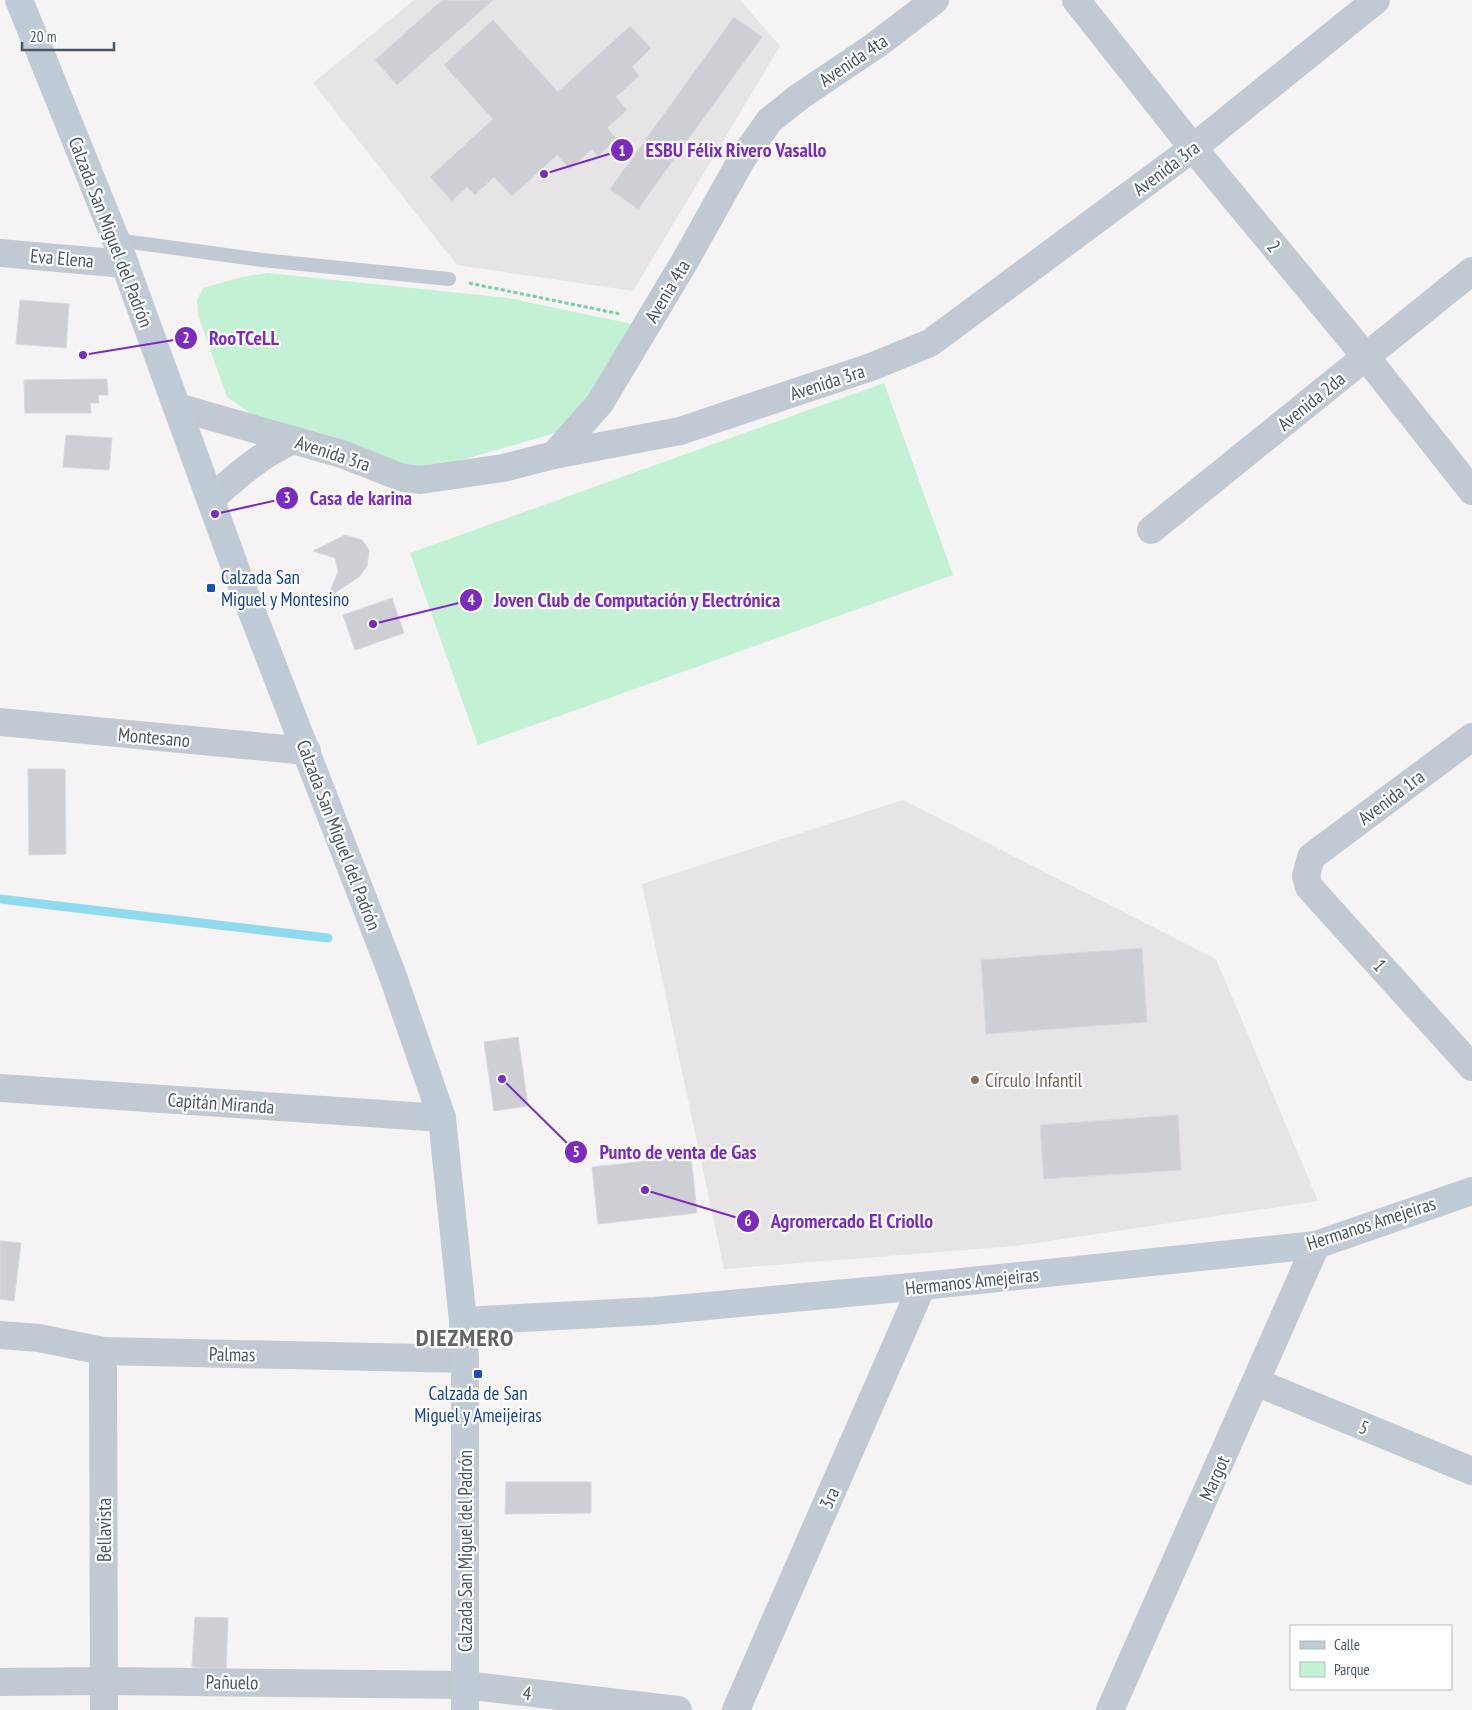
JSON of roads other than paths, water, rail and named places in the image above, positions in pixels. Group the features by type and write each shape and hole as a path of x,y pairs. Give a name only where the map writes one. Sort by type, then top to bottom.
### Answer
{"main road":[{"name":"Calzada San Miguel del Padrón","path":"19,0 121,252 240,581 392,971 442,1118 463,1321 465,1359 465,1698"},
{"name":"Hermanos Amejeiras","path":"463,1321 654,1311 922,1286 1316,1245 1472,1191"}],"street":[{"name":"Avenida 4ta","path":"770,120 799,97 876,45 935,0"},
{"name":"2","path":"1076,0 1193,148 1366,357 1472,491"},
{"name":"Avenida 3ra","path":"177,407 342,454 403,478 421,480 503,468 554,455 680,431 872,367 930,343 1193,148 1376,0"},
{"name":"Avenia 4ta","path":"554,455 600,403 686,261 742,159 770,120"},
{"name":"Eva Elena","path":"0,253 121,252"},
{"name":"Avenida 2da","path":"1150,530 1472,271"},
{"path":"211,499 254,462 293,440"},
{"name":"Montesano","path":"0,722 307,751"},
{"name":"Avenida 1ra","path":"1311,856 1472,737"},
{"name":"1","path":"1311,856 1306,876 1309,887 1472,1067"},
{"name":"Capitán Miranda","path":"0,1088 442,1118"},
{"name":"Margot","path":"1110,1710 1316,1245"},
{"name":"3ra","path":"736,1710 922,1286"},
{"name":"Palmas","path":"0,1335 39,1338 103,1351 465,1359"},
{"name":"Bellavista","path":"103,1351 104,1710"},
{"name":"5","path":"1256,1382 1472,1471"},
{"name":"Pañuelo","path":"0,1682 105,1681 465,1698"},
{"name":"4","path":"465,1698 678,1710"}],"lane":[{"path":"121,252 262,260 449,279"}],"waterway":[{"path":"0,899 328,938"}],"place":[{"name":"ESBU Félix Rivero Vasallo","path":"544,174"},
{"name":"RooTCeLL","path":"83,355"},
{"name":"Casa de karina","path":"215,514"},
{"name":"Calzada San Miguel y Montesino","path":"211,588"},
{"name":"Joven Club de Computación y Electrónica","path":"373,624"},
{"name":"Punto de venta de Gas","path":"502,1079"},
{"name":"Círculo Infantil","path":"975,1080"},
{"name":"Agromercado El Criollo","path":"645,1190"},
{"name":"Calzada de San Miguel y Ameijeiras","path":"478,1374"}],"district":[{"name":"DIEZMERO","path":"465,1337"}]}
